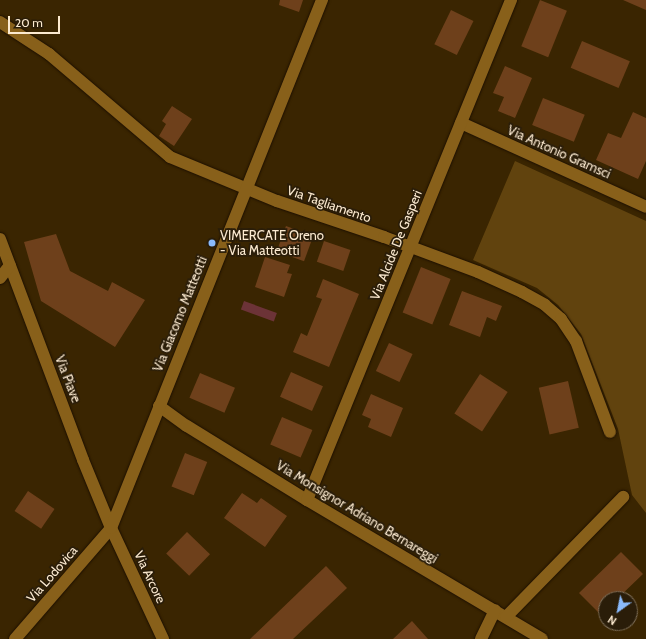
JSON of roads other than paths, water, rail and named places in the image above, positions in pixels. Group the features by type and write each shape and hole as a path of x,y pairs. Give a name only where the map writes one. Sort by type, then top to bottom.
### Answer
{"street":[{"name":"Via Giacomo Matteotti","path":"111,528 322,0"},
{"name":"Via Alcide De Gasperi","path":"308,500 511,0"},
{"name":"Via Tagliamento","path":"0,22 49,54 170,157 277,201 478,272 522,292 545,305 561,318 576,341 610,432"},
{"name":"Via Antonio Gramsci","path":"461,123 646,207"},
{"name":"Via Piave","path":"0,239 83,460 111,528"},
{"path":"0,278 10,265"},
{"name":"Via Monsignor Adriano Bernareggi","path":"159,406 187,426 308,500 542,639"},
{"path":"506,617 623,497"},
{"name":"Via Lodovica","path":"16,639 111,528"},
{"name":"Via Arcore","path":"111,528 163,639"},
{"path":"480,639 495,610"}],"place":[{"name":"VIMERCATE Oreno - Via Matteotti","path":"212,243"}]}
